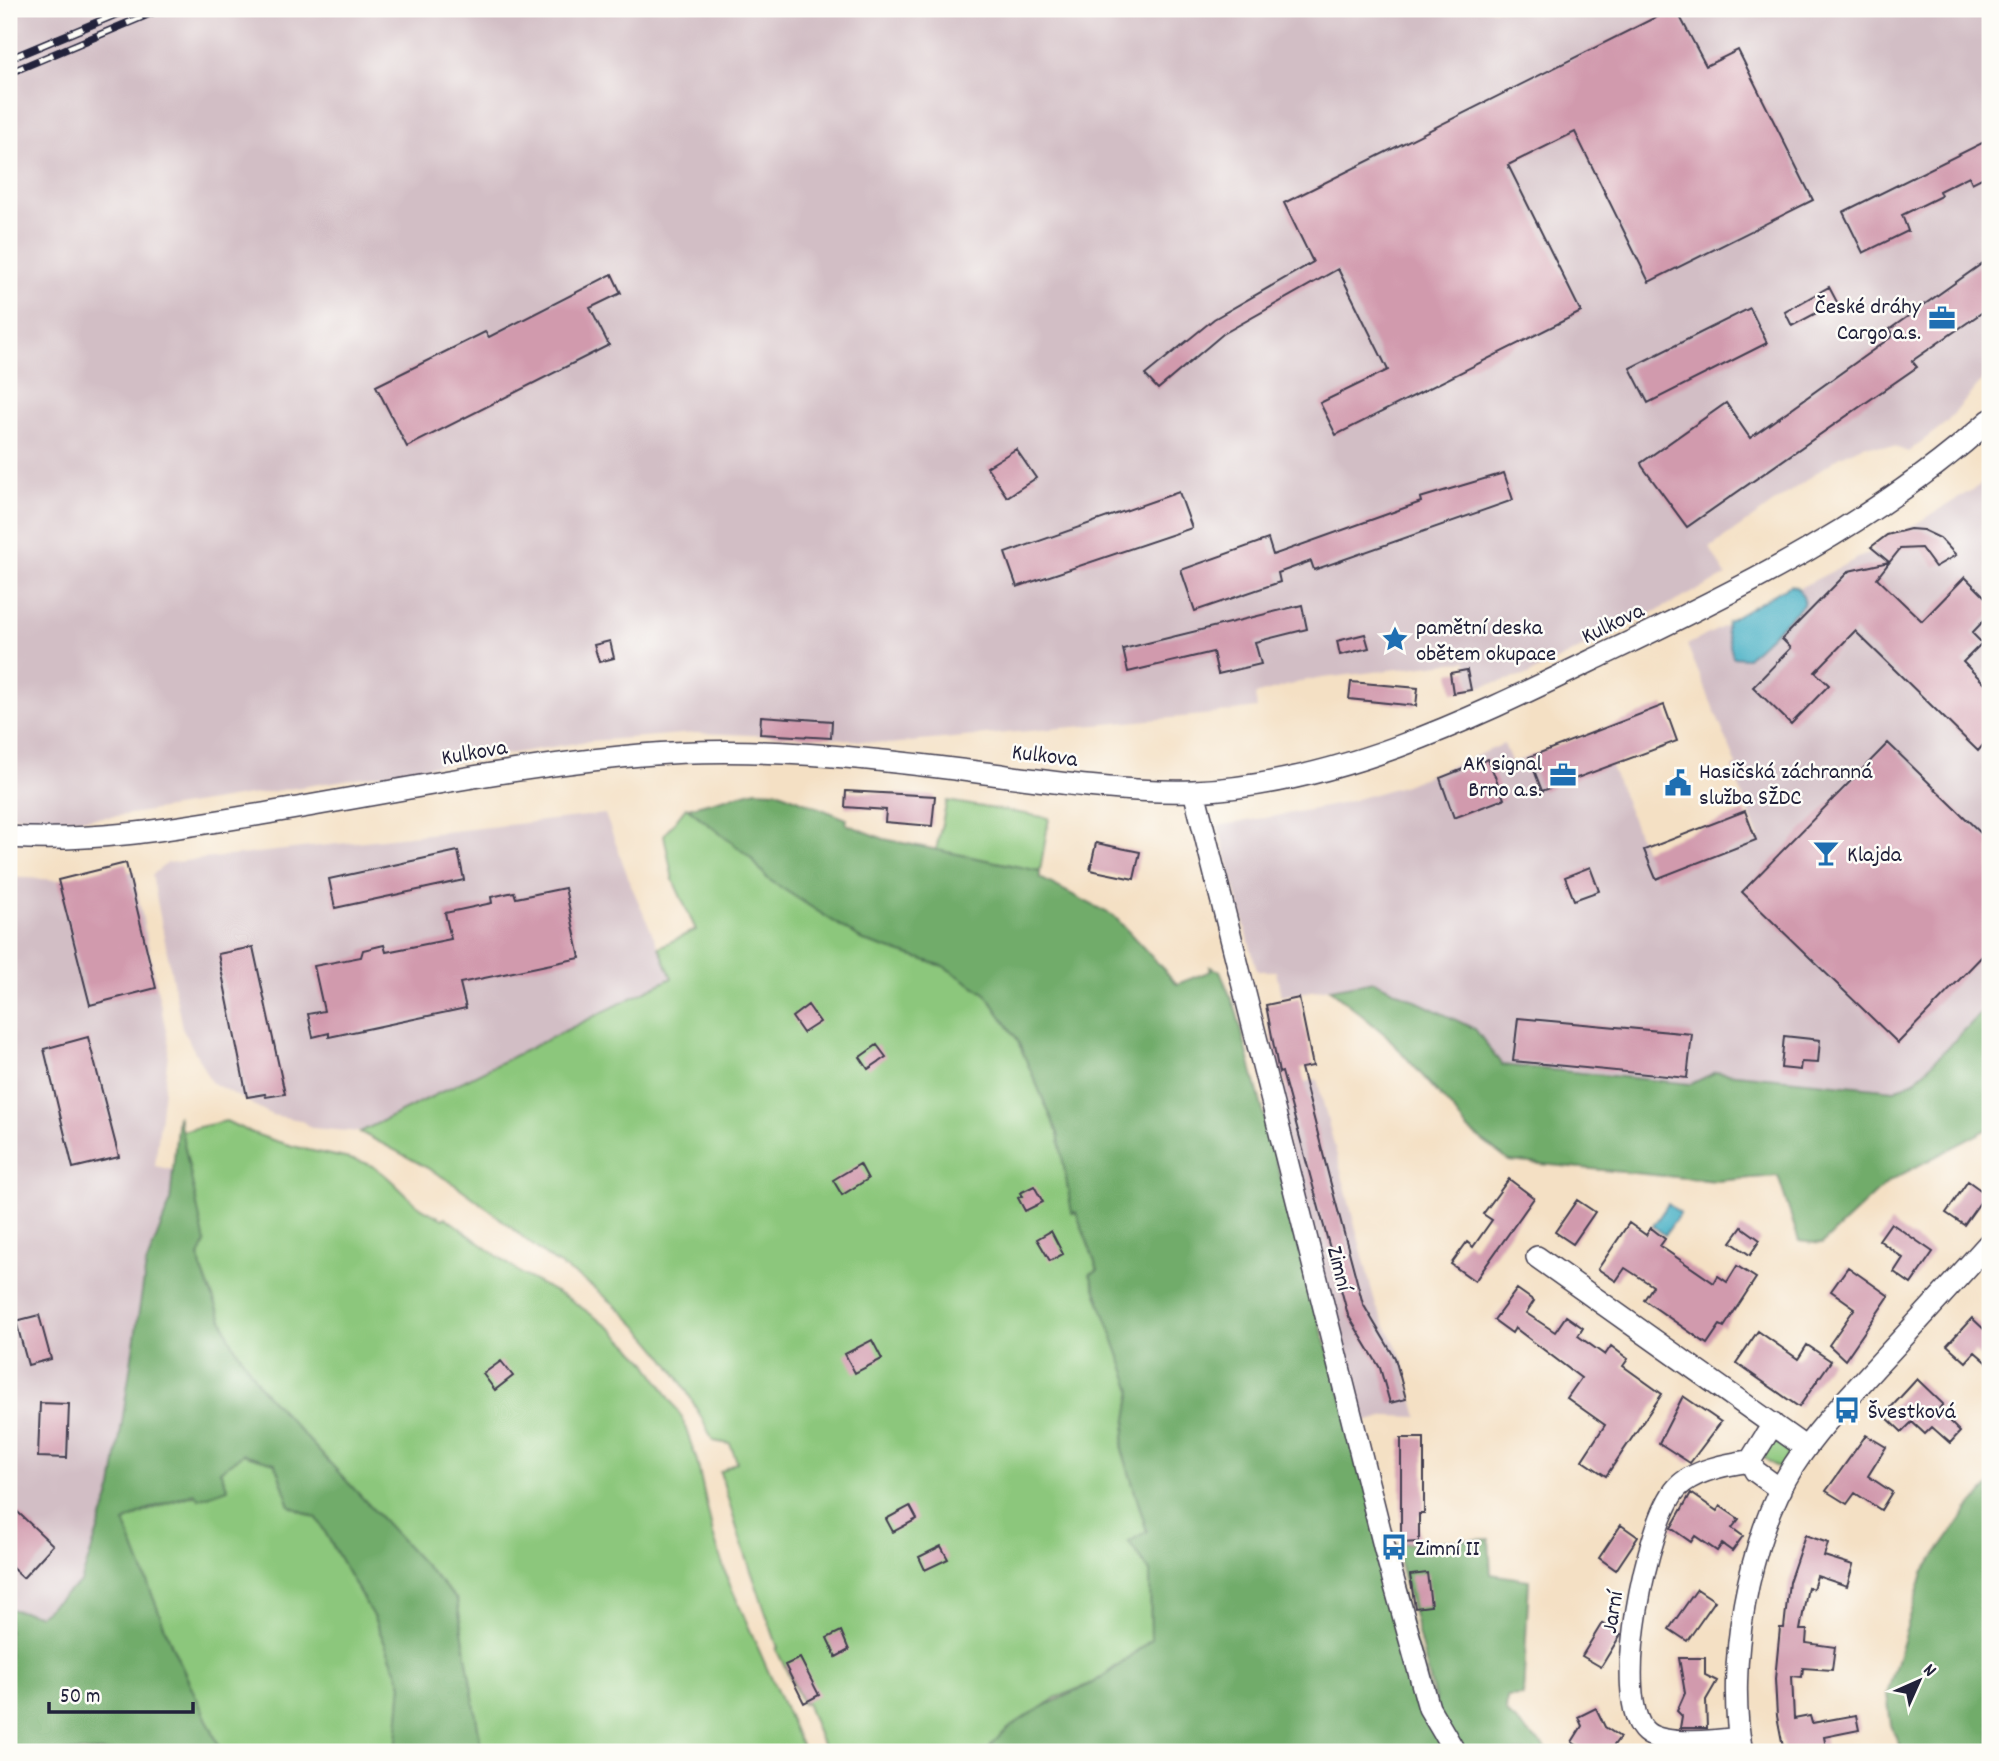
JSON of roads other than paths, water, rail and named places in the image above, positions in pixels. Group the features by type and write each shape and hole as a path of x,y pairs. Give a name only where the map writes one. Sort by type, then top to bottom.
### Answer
{"street":[{"name":"Kulkova","path":"9,837 66,841 139,834 559,764 704,751 871,759 1105,788 1194,791 1313,775 1493,708 1755,580 1826,540 1929,470 1990,420"},
{"name":"Zimní","path":"1194,791 1385,1550 1429,1708 1455,1752"},
{"name":"Jarní","path":"1746,1462 1686,1480 1664,1506 1647,1559 1635,1623 1630,1679 1632,1710 1636,1720 1650,1735 1676,1741 1741,1745 1736,1673 1738,1639 1766,1529 1781,1490 1806,1448 1990,1242"},
{"path":"1537,1257 1806,1448"},
{"path":"1773,1424 1746,1462 1781,1490"}],"water":[{"path":"1790,585 1798,588 1804,598 1803,605 1747,658 1733,657 1726,630 1727,622"},
{"path":"1668,1204 1680,1213 1665,1235 1653,1226"}],"railway":[{"path":"9,59 129,9"},
{"path":"9,73 161,9"}],"place":[{"name":"České dráhy Cargo a.s.","path":"1942,318"},
{"name":"pamětní deska obětem okupace","path":"1395,639"},
{"name":"AK signal Brno a.s.","path":"1563,775"},
{"name":"Hasičská záchranná služba SŽDC","path":"1678,783"},
{"name":"Klajda","path":"1826,853"},
{"name":"Švestková","path":"1847,1410"},
{"name":"Zimní II","path":"1394,1547"}]}
